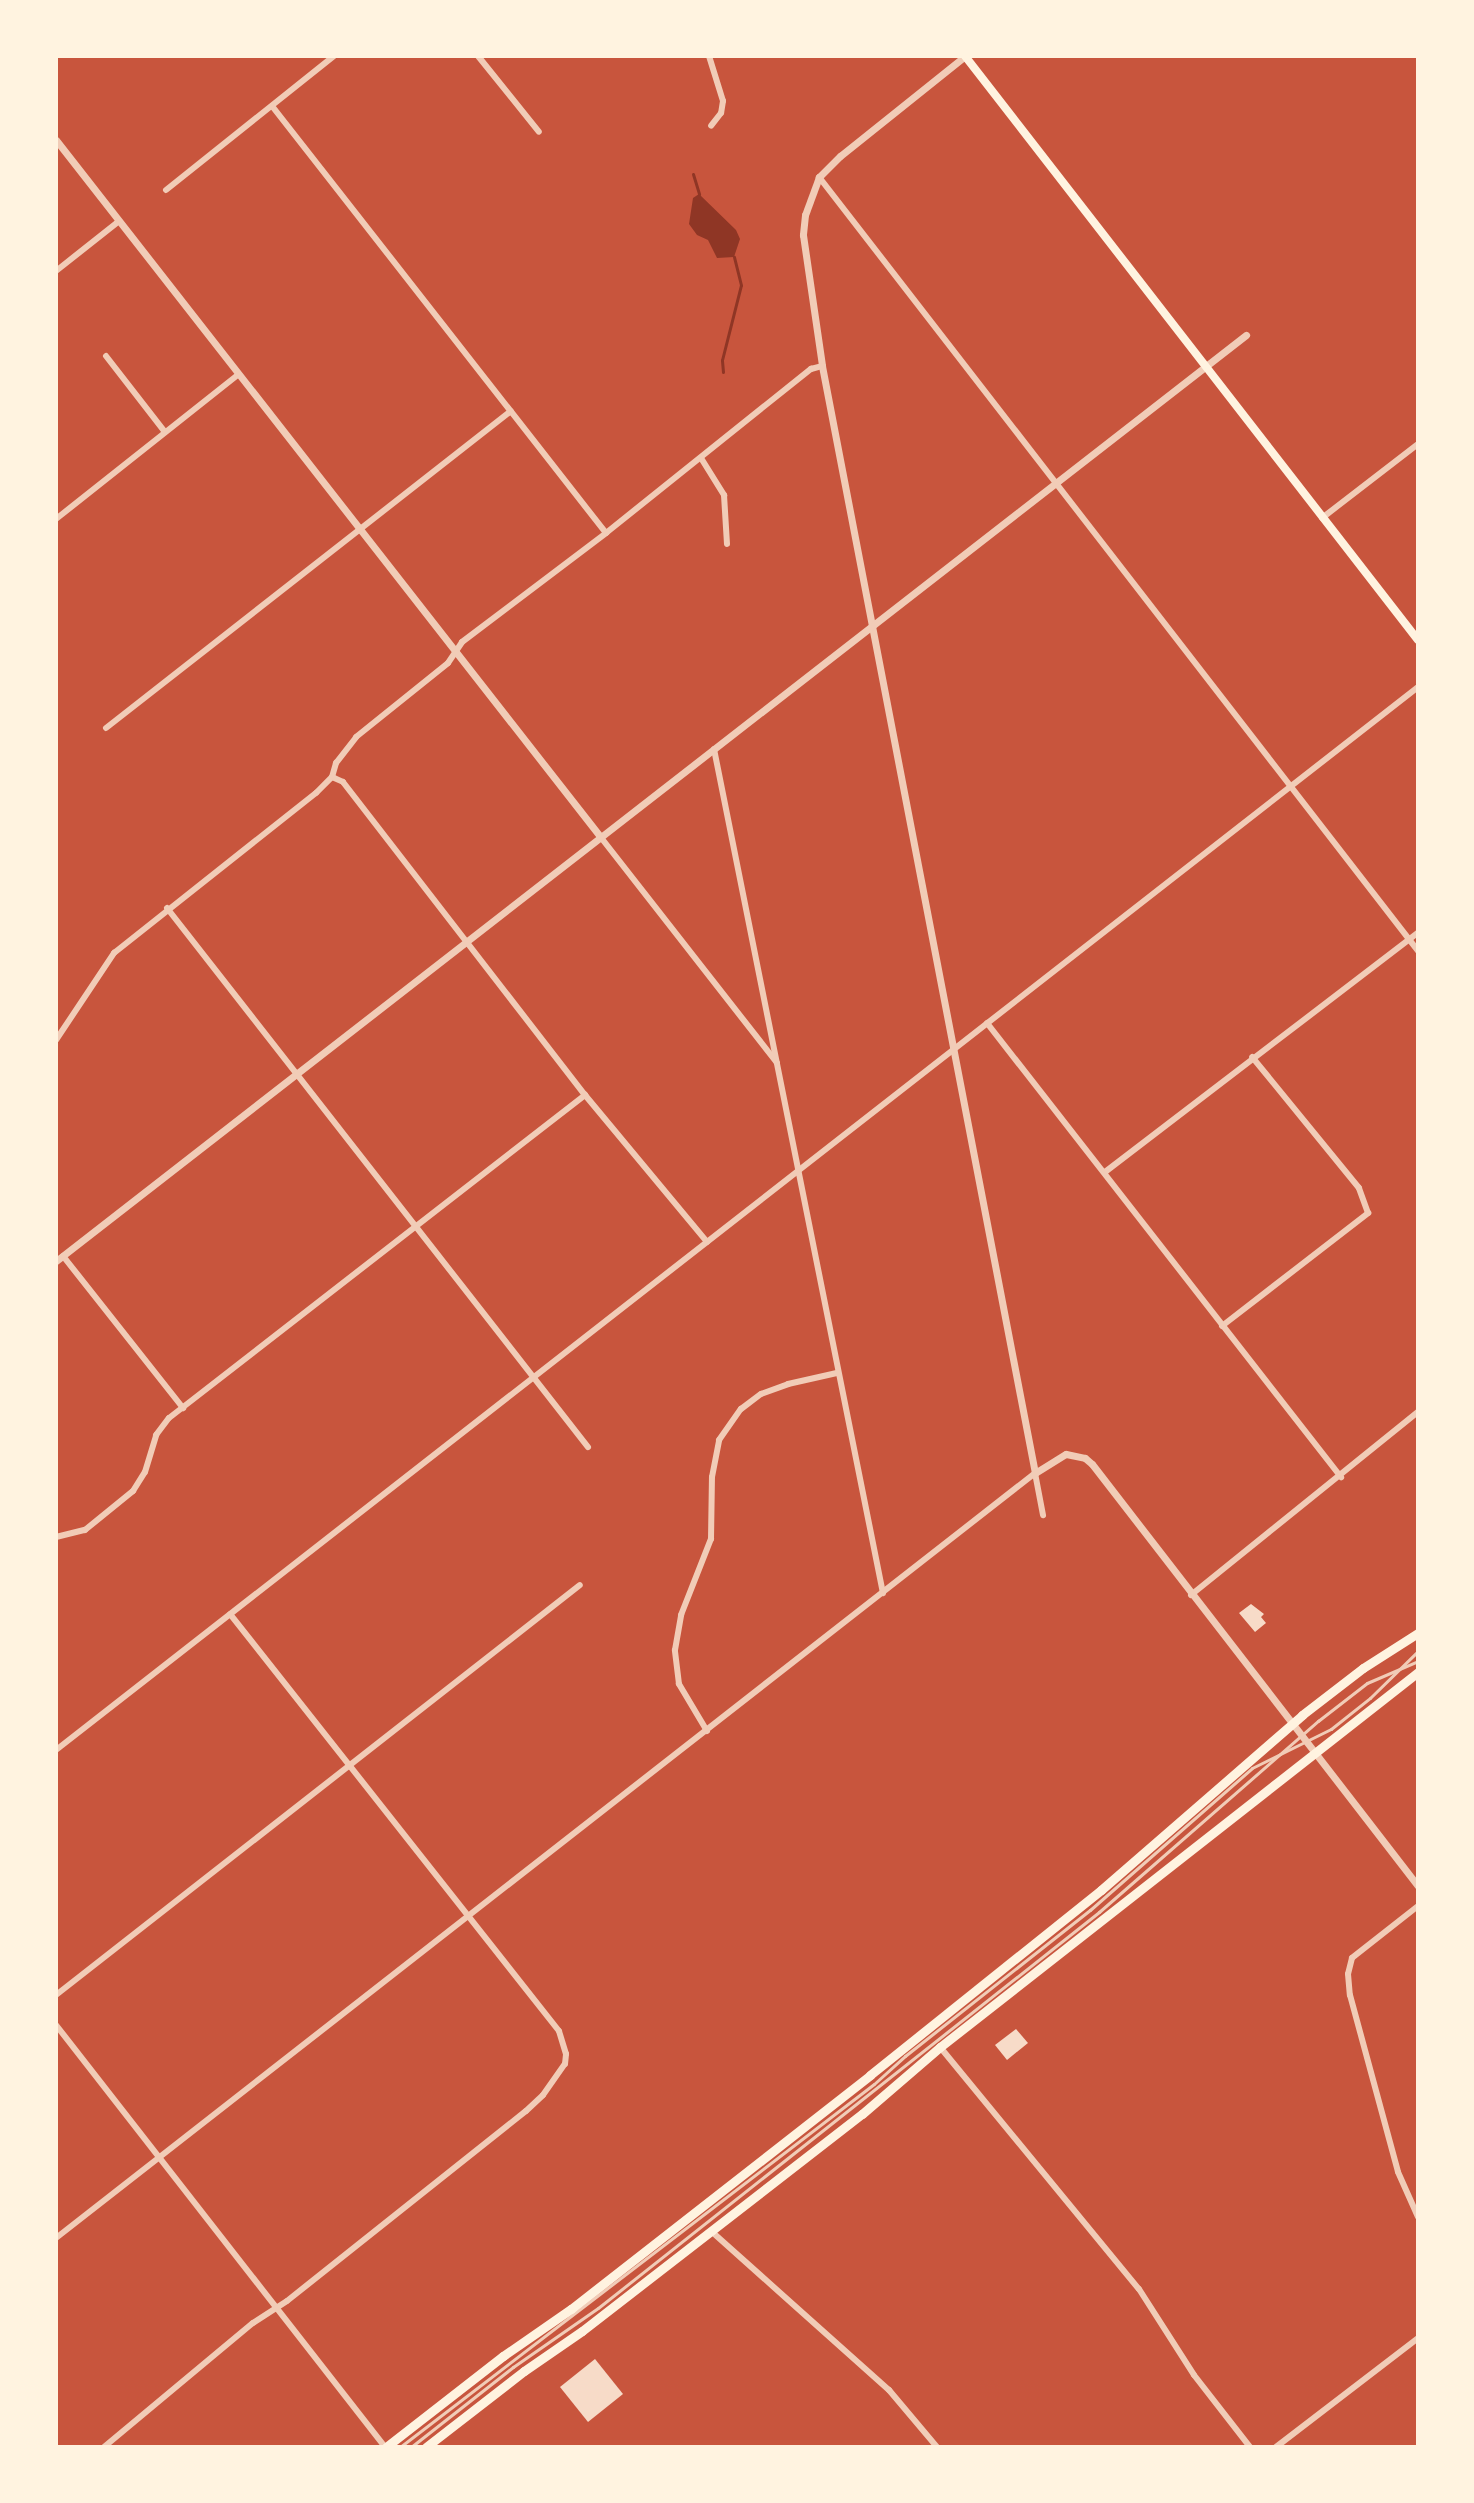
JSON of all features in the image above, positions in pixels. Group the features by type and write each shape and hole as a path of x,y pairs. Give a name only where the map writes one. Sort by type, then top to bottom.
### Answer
{"main road":[{"path":"965,56 1204,369 1418,640"},
{"path":"385,2447 494,2362 571,2309 870,2075 1101,1890 1291,1724 1370,1663 1418,1633"},
{"path":"426,2447 878,2101 940,2047 1418,1672"}],"street":[{"path":"166,190 334,56"},
{"path":"478,56 539,132"},
{"path":"709,56 723,101 721,113 711,126"},
{"path":"965,56 840,156 819,177 805,215 805,258 822,366 1043,1515"},
{"path":"272,106 606,533"},
{"path":"56,140 778,1064"},
{"path":"819,177 1418,951"},
{"path":"56,271 119,221"},
{"path":"56,1261 599,835 1246,335"},
{"path":"106,356 165,432"},
{"path":"56,1040 74,1018 108,960 167,908 332,777 336,763 356,737 448,663 462,642 606,533 811,369 822,366"},
{"path":"56,519 239,374"},
{"path":"106,728 511,411"},
{"path":"1322,518 1418,444"},
{"path":"701,458 724,495 727,544"},
{"path":"56,1750 1418,687"},
{"path":"714,749 883,1593"},
{"path":"332,777 343,782 585,1095 707,1242"},
{"path":"167,908 588,1447"},
{"path":"1105,1172 1418,933"},
{"path":"987,1023 1341,1477"},
{"path":"1222,1326 1368,1213 1359,1188 1252,1057"},
{"path":"56,1537 85,1530 124,1500 145,1472 156,1435 183,1408 585,1095"},
{"path":"63,1256 183,1408"},
{"path":"707,1731 682,1691 675,1650 681,1615 711,1539 712,1477 719,1440 741,1409 761,1394 788,1384 837,1373"},
{"path":"1191,1595 1418,1412"},
{"path":"56,2238 1035,1473 1066,1454 1085,1458 1417,1882"},
{"path":"56,1995 580,1585"},
{"path":"104,2447 275,2307 526,2111 543,2095 565,2064 564,2042 559,2031 466,1917 230,1614"},
{"path":"1418,1906 1352,1958 1348,1974 1350,1995 1398,2172 1418,2217"},
{"path":"56,2025 385,2447"},
{"path":"940,2047 1139,2289 1194,2375 1250,2447"},
{"path":"711,2231 889,2390 937,2447"},
{"path":"1276,2447 1418,2338"}],"lane":[{"path":"400,2447 874,2084 913,2049 1090,1910 1252,1768 1307,1743 1370,1698 1394,1671 1418,1651"},
{"path":"411,2447 513,2367 610,2299 1099,1912 1300,1735 1367,1683 1418,1661"}],"shaded area":[{"path":"699,194 736,230 740,239 734,257 717,258 708,240 697,235 689,224 693,198"}],"building":[{"path":"1251,1604 1264,1614 1261,1617 1266,1623 1255,1632 1239,1613"},
{"path":"1016,2029 1028,2043 1007,2060 995,2045"},
{"path":"595,2359 623,2394 588,2422 560,2387"}],"waterway":[{"path":"693,174 699,194"},
{"path":"723,372 722,360 741,285 734,257"}]}
